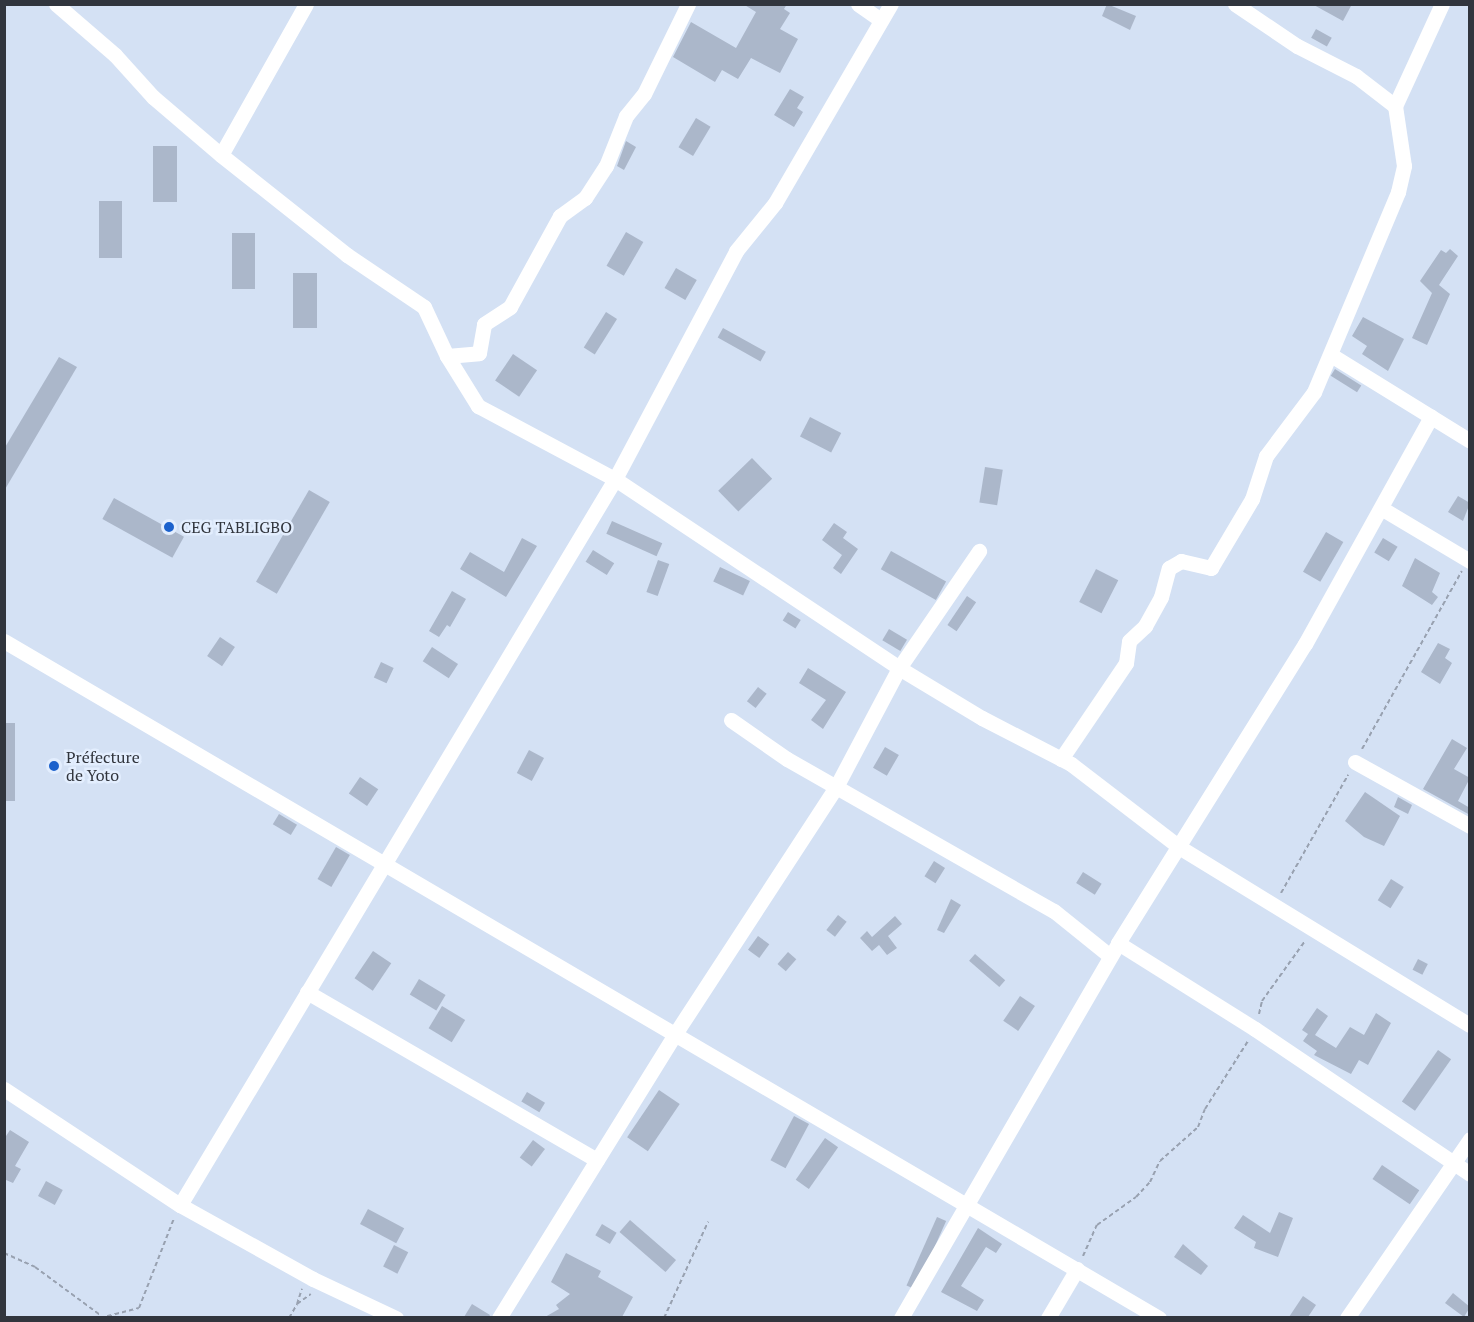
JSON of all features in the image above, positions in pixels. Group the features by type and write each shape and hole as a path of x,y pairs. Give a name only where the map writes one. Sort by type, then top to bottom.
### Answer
{"street":[{"path":"56,4 115,55 153,97 221,155 347,255 424,307 447,356 478,406 615,479 899,668 982,718 1061,759 1179,847 1470,1025"},
{"path":"221,155 306,4"},
{"path":"447,356 479,353 484,324 510,307 560,216 585,198 606,166 626,116 644,94 688,4"},
{"path":"858,4 881,20"},
{"path":"180,1205 615,479 736,251 775,203 891,4"},
{"path":"1235,4 1297,46 1356,76 1395,106"},
{"path":"1061,759 1126,663 1129,641 1145,626 1161,597 1169,568 1181,561 1211,568 1252,499 1266,456 1314,392 1398,192 1404,166 1395,106 1442,4"},
{"path":"1331,355 1470,441"},
{"path":"901,1317 1114,950 1305,644 1431,417"},
{"path":"1381,508 1469,560"},
{"path":"499,1317 675,1034 836,787 899,668 979,551"},
{"path":"4,641 1159,1317"},
{"path":"731,720 836,787 1054,911 1114,950 1255,1029 1470,1174"},
{"path":"1355,762 1470,826"},
{"path":"307,992 597,1160"},
{"path":"4,1089 180,1205 326,1285 396,1317"},
{"path":"1347,1317 1455,1164 1470,1139"},
{"path":"1048,1317 1077,1269"}],"path":[{"path":"1274,906 1469,560"},
{"path":"1077,1269 1097,1225 1136,1197 1150,1182 1160,1161 1198,1127 1205,1109 1233,1071 1255,1029 1262,1001 1314,930"},
{"path":"4,1253 35,1267 100,1316 139,1308 180,1205"},
{"path":"664,1317 708,1222"},
{"path":"289,1317 297,1304 326,1285"}],"building":[{"path":"743,4 787,4 784,9 790,13 780,29 798,39 780,73 751,58 738,79 722,70 715,82 673,57 691,22 736,48 756,12"},
{"path":"1107,4 1136,16 1130,30 1102,16"},
{"path":"1312,4 1352,4 1343,21"},
{"path":"1316,29 1332,38 1327,46 1311,38"},
{"path":"790,89 804,97 797,108 803,112 794,127 774,115"},
{"path":"696,118 711,127 693,156 678,147"},
{"path":"626,141 636,147 624,170 617,166"},
{"path":"153,146 177,146 177,202 153,202"},
{"path":"99,201 122,201 122,258 99,258"},
{"path":"626,232 643,242 624,276 606,266"},
{"path":"232,233 255,233 255,289 232,289"},
{"path":"1450,249 1458,256 1439,285 1450,294 1427,345 1412,338 1432,293 1420,281 1441,250 1446,253"},
{"path":"676,268 697,280 685,300 664,288"},
{"path":"293,273 317,273 317,328 293,328"},
{"path":"606,312 617,319 595,355 584,348"},
{"path":"1363,317 1404,339 1388,371 1362,354 1367,346 1352,336"},
{"path":"723,328 766,352 761,361 718,338"},
{"path":"513,354 537,370 519,397 495,381"},
{"path":"59,357 77,367 4,491 4,449"},
{"path":"1335,369 1361,385 1357,392 1331,376"},
{"path":"810,417 841,433 831,452 800,437"},
{"path":"752,458 772,479 738,512 718,491"},
{"path":"985,467 1003,470 997,505 979,503"},
{"path":"309,490 330,502 277,594 256,582"},
{"path":"1458,496 1470,503 1463,521 1448,512"},
{"path":"114,498 184,537 172,558 102,519"},
{"path":"612,521 662,543 657,556 606,534"},
{"path":"834,523 847,532 843,538 858,549 841,574 833,568 842,555 822,540"},
{"path":"1326,532 1343,542 1320,582 1303,572"},
{"path":"522,538 537,546 506,597 460,569 470,552 504,572"},
{"path":"1383,538 1398,547 1389,561 1374,553"},
{"path":"593,550 614,563 607,575 586,562"},
{"path":"891,551 946,582 936,600 881,569"},
{"path":"1415,558 1440,573 1432,592 1438,597 1432,605 1402,586"},
{"path":"658,560 669,564 658,596 646,592"},
{"path":"720,567 750,581 743,595 713,582"},
{"path":"1096,569 1118,580 1101,613 1079,602"},
{"path":"452,591 466,599 450,627 447,625 439,637 429,631"},
{"path":"967,596 976,602 957,631 947,625"},
{"path":"788,612 801,620 795,628 783,620"},
{"path":"889,629 907,640 900,651 882,640"},
{"path":"220,637 235,647 222,666 207,656"},
{"path":"1438,643 1450,649 1445,658 1452,663 1440,684 1421,672"},
{"path":"432,647 458,664 449,678 423,661"},
{"path":"381,662 394,668 387,683 374,677"},
{"path":"808,668 846,692 823,729 811,720 826,700 799,683"},
{"path":"758,687 767,694 756,708 747,701"},
{"path":"4,723 15,723 15,801 4,801"},
{"path":"1452,739 1467,748 1454,769 1470,778 1458,801 1470,808 1470,815 1423,789"},
{"path":"885,747 899,755 887,776 873,768"},
{"path":"529,750 544,758 532,781 517,773"},
{"path":"360,777 378,789 367,806 349,794"},
{"path":"1365,792 1400,816 1384,846 1364,837 1345,821"},
{"path":"1398,797 1412,805 1408,814 1394,807"},
{"path":"279,814 297,825 291,835 273,824"},
{"path":"336,847 350,855 331,887 318,879"},
{"path":"934,861 945,868 935,883 924,876"},
{"path":"1083,872 1102,884 1095,895 1076,883"},
{"path":"1391,879 1404,887 1390,908 1378,900"},
{"path":"951,899 961,905 944,933 937,930"},
{"path":"838,915 847,922 835,937 826,930"},
{"path":"895,916 902,924 888,936 897,948 887,955 879,945 872,951 860,938 867,931 872,937"},
{"path":"758,936 769,944 759,958 748,950"},
{"path":"373,951 391,963 373,991 355,978"},
{"path":"788,952 796,959 786,971 778,964"},
{"path":"975,954 1005,980 999,987 969,961"},
{"path":"1418,959 1428,964 1422,975 1413,970"},
{"path":"419,979 446,995 436,1010 410,994"},
{"path":"1020,996 1035,1006 1018,1031 1003,1021"},
{"path":"442,1006 465,1020 452,1042 429,1028"},
{"path":"1317,1008 1328,1016 1315,1035 1336,1048 1350,1027 1364,1035 1376,1013 1391,1023 1368,1065 1359,1060 1351,1074 1314,1055 1317,1051 1303,1041 1308,1034 1302,1030"},
{"path":"1438,1050 1451,1059 1415,1111 1402,1102"},
{"path":"659,1090 680,1104 648,1151 627,1137"},
{"path":"527,1092 545,1103 539,1112 521,1101"},
{"path":"794,1116 809,1124 786,1168 771,1160"},
{"path":"10,1130 29,1142 15,1166 21,1169 13,1183 6,1180 4,1183 4,1139"},
{"path":"825,1138 838,1147 809,1189 796,1180"},
{"path":"533,1140 545,1149 532,1167 520,1158"},
{"path":"1382,1165 1419,1190 1410,1204 1372,1179"},
{"path":"46,1181 63,1190 55,1205 38,1196"},
{"path":"368,1209 404,1228 396,1243 360,1224"},
{"path":"1279,1212 1293,1218 1278,1257 1254,1248 1256,1242 1234,1228 1243,1215 1270,1233"},
{"path":"937,1217 946,1221 916,1290 906,1286"},
{"path":"630,1220 676,1260 666,1272 620,1232"},
{"path":"602,1224 617,1233 610,1244 595,1235"},
{"path":"978,1228 1002,1244 996,1253 986,1247 961,1286 984,1300 977,1311 941,1292"},
{"path":"1183,1244 1208,1266 1201,1275 1174,1257"},
{"path":"394,1245 408,1252 397,1274 383,1266"},
{"path":"566,1253 601,1271 598,1277 633,1297 622,1317 545,1317 559,1309 556,1305 570,1294 551,1282"},
{"path":"1453,1293 1470,1307 1464,1317 1445,1303"},
{"path":"1303,1296 1316,1305 1308,1317 1289,1317"},
{"path":"472,1304 490,1315 489,1317 464,1317"}],"place":[{"name":"CEG TABLIGBO","path":"169,527"},
{"name":"Préfecture de Yoto","path":"54,766"}]}
